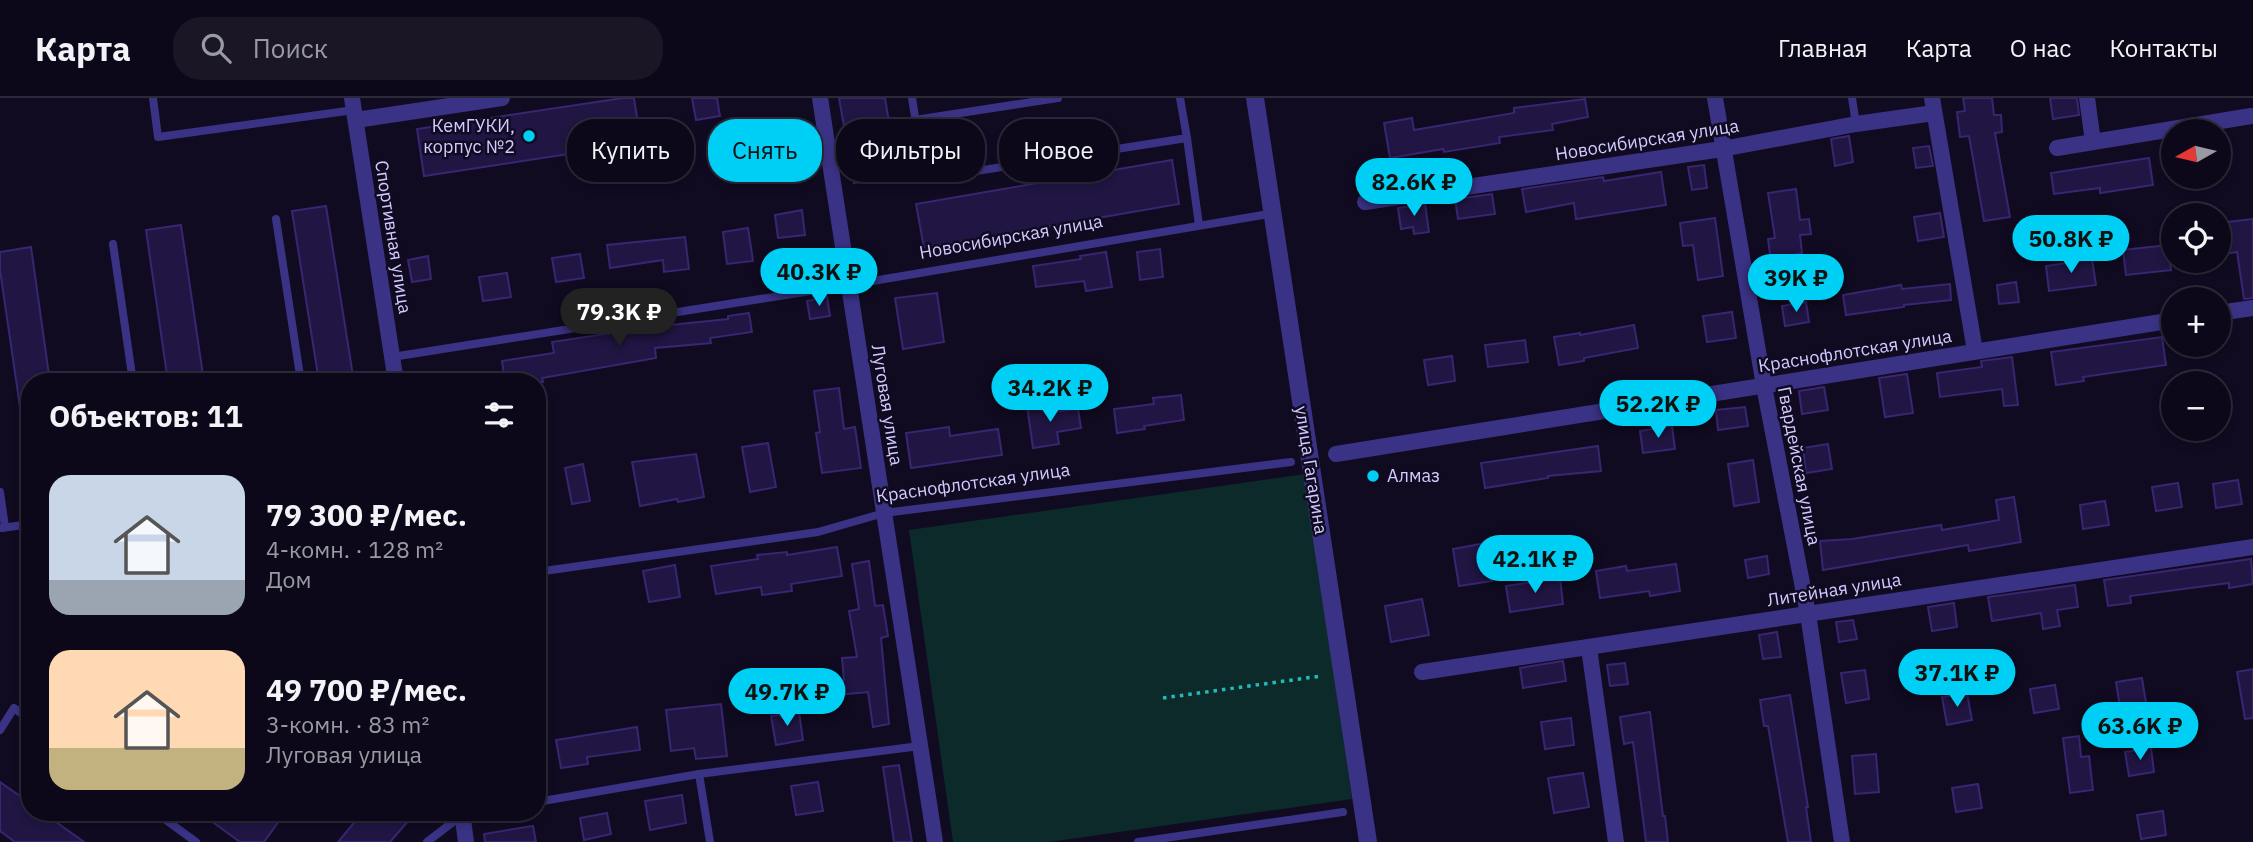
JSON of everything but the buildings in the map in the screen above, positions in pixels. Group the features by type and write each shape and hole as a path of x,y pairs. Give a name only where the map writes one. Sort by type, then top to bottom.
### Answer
{"street":[{"path":"354,110 502,98"},
{"name":"Луговая улица","path":"820,98 935,842"},
{"name":"улица Гагарина","path":"1255,98 1368,842"},
{"name":"Гвардейская улица","path":"1715,98 1764,386 1808,614 1842,842"},
{"path":"2087,98 2093,142"},
{"path":"1933,106 1975,351"},
{"name":"Новосибирская улица","path":"1365,202 1722,149 1856,124 1933,106"},
{"name":"Спортивная улица","path":"354,110 395,373"},
{"path":"2057,148 2251,116"},
{"path":"2231,311 2253,308"},
{"name":"Краснофлотская улица","path":"1336,454 2161,322"},
{"name":"Литейная улица","path":"1422,672 2253,548"},
{"path":"1589,648 1616,842"},
{"path":"463,821 466,842"}],"lane":[{"path":"153,98 158,136 354,110"},
{"path":"912,98 915,119"},
{"path":"922,119 1058,98"},
{"path":"1180,98 1199,225"},
{"path":"1852,98 1856,124"},
{"path":"985,170 1186,138"},
{"name":"Новосибирская улица","path":"392,357 849,285 1263,215"},
{"path":"276,219 300,373"},
{"path":"113,244 132,373"},
{"name":"Краснофлотская улица","path":"546,571 818,532 884,513 1291,462"},
{"path":"0,492 2,528 21,525"},
{"path":"0,730 14,708 21,713"},
{"path":"546,800 699,774 920,746"},
{"path":"699,774 710,842"},
{"path":"1138,842 1343,812"},
{"path":"167,821 196,842"},
{"path":"427,842 453,821"}],"path":[{"path":"1163,698 1321,676"}],"green space":[{"path":"1306,474 1352,799 1049,842 953,842 909,530"}],"place":[{"name":"КемГУКИ, корпус №2","path":"529,136"},
{"name":"Алмаз","path":"1373,476"}]}
